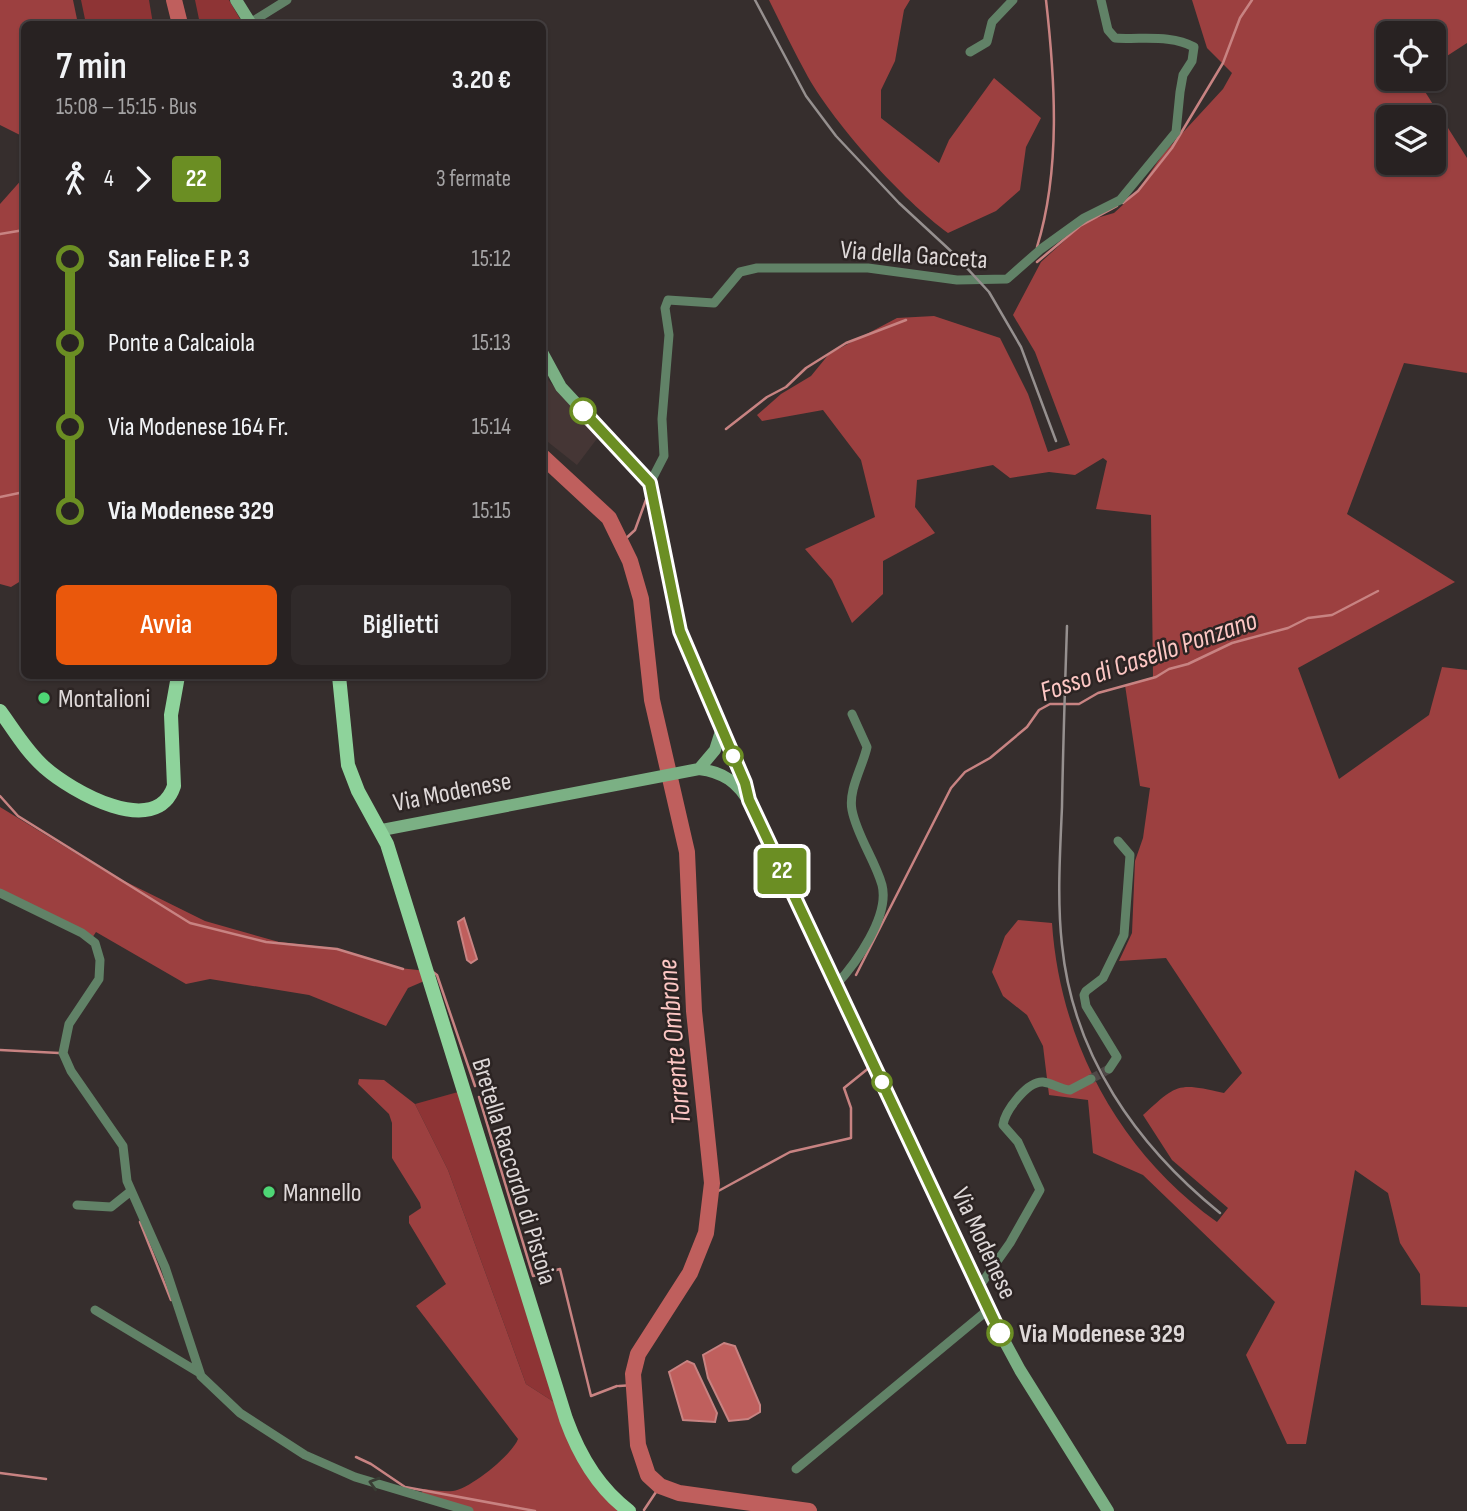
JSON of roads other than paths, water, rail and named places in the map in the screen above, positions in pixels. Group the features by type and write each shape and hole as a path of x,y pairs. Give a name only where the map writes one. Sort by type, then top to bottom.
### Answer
{"main road":[{"path":"0,710 26,747 69,787 131,810 146,812 160,808 170,798 174,786 171,715 177,679"},
{"name":"Via Modenese","path":"339,679 348,765 358,791 382,830"},
{"name":"Bretella Raccordo di Pistoia","path":"382,830 571,1433 599,1482 629,1511"}],"street":[{"path":"236,0 248,21"},
{"path":"255,21 287,0"},
{"path":"970,52 986,42 992,22 1013,0"},
{"name":"Via della Gacceta","path":"650,483 664,456 662,419 669,335 665,308 668,300 677,298 697,304 714,303 740,272 764,267 868,268 957,280 1007,279 1041,249 1084,218 1120,200 1176,132 1183,75 1192,61 1194,47 1184,41 1115,38 1108,30 1101,0"},
{"path":"546,359 561,387 650,483 680,631 722,728 749,800"},
{"path":"836,985 857,962 884,904 882,886 851,809 852,793 867,747 852,714"},
{"path":"693,770 715,750 722,728"},
{"path":"693,770 727,776 749,800"},
{"name":"Via Modenese","path":"382,830 693,770"},
{"name":"Via Modenese","path":"749,800 989,1309 1020,1370 1108,1511"},
{"path":"1109,1069 1116,1057 1086,1006 1084,995 1103,978 1124,935 1130,855 1118,841"},
{"path":"0,893 82,933 95,943 100,960 99,979 69,1024 63,1053 71,1071 121,1141 131,1191 165,1267 198,1372"},
{"path":"979,1287 1010,1243 1040,1190 1022,1150 1003,1125 1004,1119 1024,1092 1035,1083 1046,1083 1070,1090 1091,1079"},
{"path":"77,1205 111,1207 131,1191"},
{"path":"796,1469 989,1309"},
{"path":"95,1310 198,1372 240,1413 305,1455 355,1477 470,1511"}],"waterway":[{"name":"Torrente Ombrone","path":"174,0 179,21"},
{"path":"1037,247 1045,217 1053,155 1052,61 1046,0"},
{"path":"1123,203 1138,191 1172,148 1223,63 1240,18 1252,0"},
{"path":"1037,262 1080,226 1117,206"},
{"path":"0,234 21,230"},
{"path":"726,429 767,397 786,387 806,368 846,343 906,320"},
{"name":"Torrente Ombrone","path":"546,460 609,518 630,561 641,599 652,700 687,852 694,1011 712,1183 706,1233 690,1273 638,1354 633,1374 638,1445 648,1475 660,1486 679,1493 809,1511"},
{"path":"0,497 21,493"},
{"path":"622,542 635,530 647,497"},
{"name":"Fosso di Casello Ponzano","path":"856,975 951,788 965,772 990,758 1027,727 1039,710 1050,704 1079,704 1098,693 1156,677 1232,643 1288,628 1308,618 1332,615 1378,591"},
{"path":"0,796 18,816 190,923 266,942 337,949 403,969"},
{"path":"433,972 437,975 475,1086"},
{"path":"0,1050 59,1053"},
{"name":"Fosso di Casello Ponzano","path":"711,1195 790,1152 851,1138 851,1108 844,1088 870,1067"},
{"path":"479,1097 533,1276 560,1269 591,1396 617,1386"},
{"path":"140,1222 171,1300"},
{"path":"619,1386 634,1385"},
{"path":"356,1457 405,1487 535,1511"},
{"path":"0,1473 46,1479"},
{"path":"644,1510 660,1486"}],"tunnel":[{"path":"1091,1079 1109,1069"}],"railway":[{"path":"755,0 806,96 836,136 989,292 1021,347 1056,441"},
{"path":"1067,626 1059,894 1060,928 1069,985 1080,1024 1114,1095 1161,1158 1220,1213"}],"place":[{"name":"Montalioni","path":"44,698"},
{"name":"Mannello","path":"269,1192"},
{"name":"Via Modenese 329","path":"1000,1333"}]}
